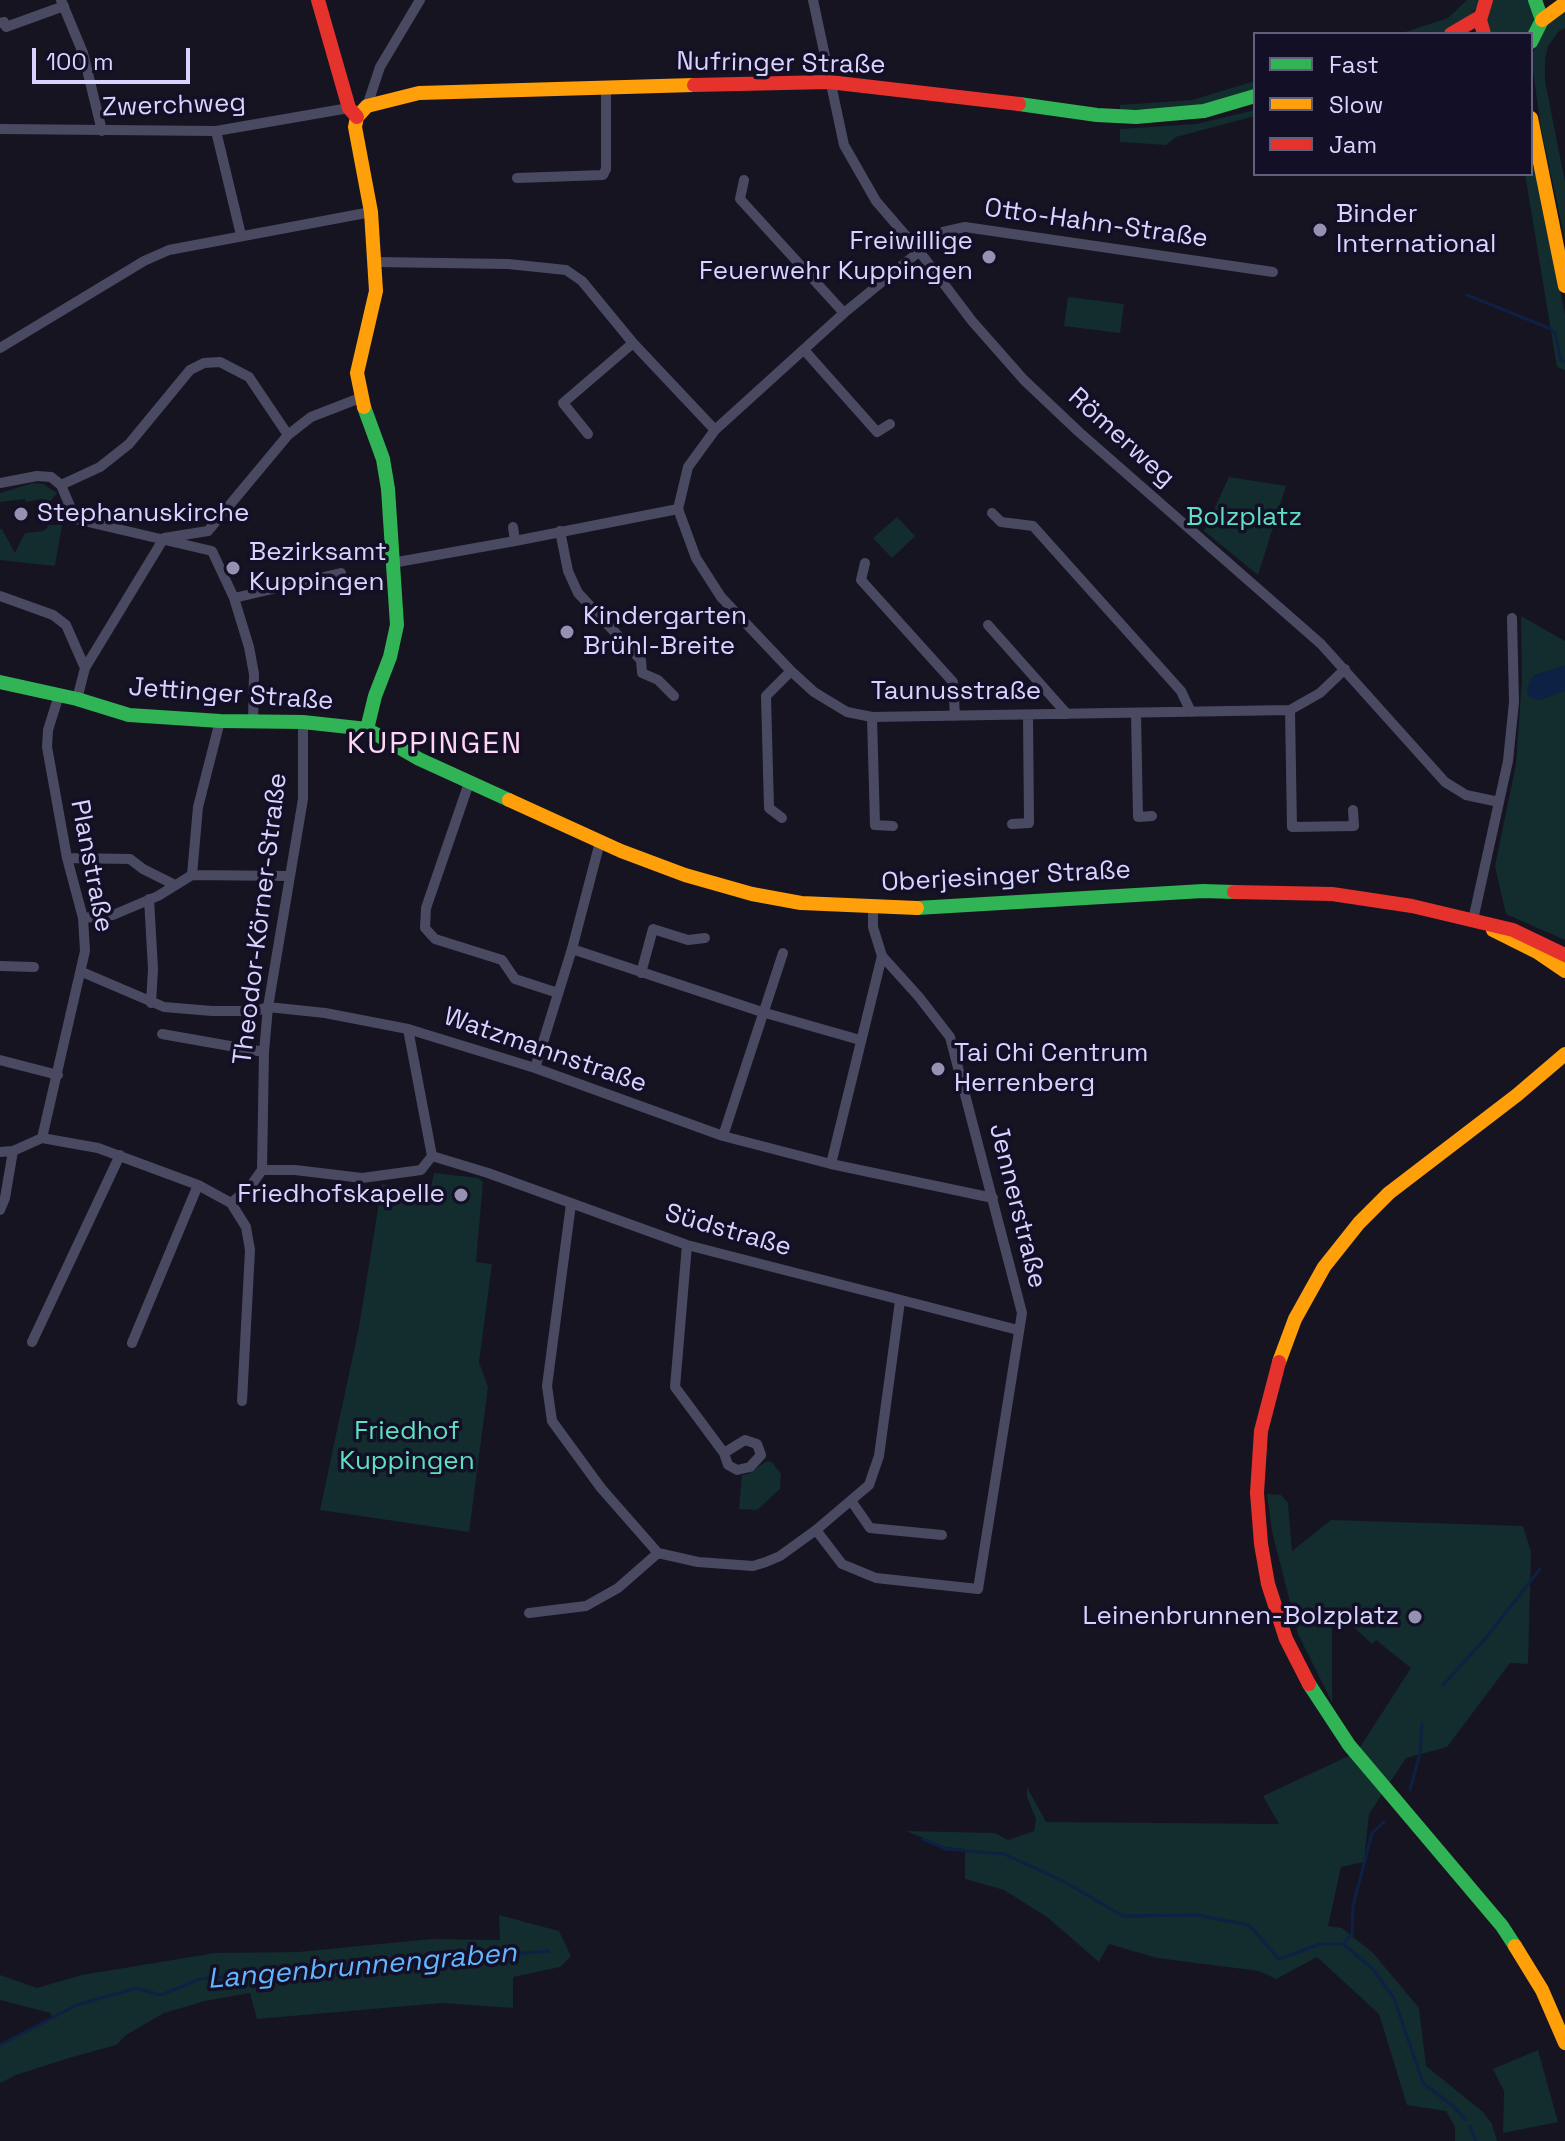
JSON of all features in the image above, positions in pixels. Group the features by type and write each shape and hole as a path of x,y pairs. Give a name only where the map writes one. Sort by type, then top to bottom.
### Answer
{"main road":[{"path":"318,0 358,110 355,127 371,212 376,262 373,313 357,373 360,398 383,459 389,493 397,625 367,729"},
{"path":"1484,32 1480,17 1486,0"},
{"path":"1536,0 1542,20"},
{"path":"1533,39 1542,20 1565,3"},
{"path":"1454,32 1480,17"},
{"name":"Nufringer Straße","path":"358,110 419,93 829,82 941,93 1097,115 1136,117 1204,111 1253,97"},
{"path":"1533,128 1565,286"},
{"name":"Jettinger Straße","path":"0,682 77,699 129,715 303,722 367,729"},
{"name":"Oberjesinger Straße","path":"367,729 419,759 600,842 685,875 752,894 801,903 953,908 1129,895 1279,891 1361,897 1478,922"},
{"path":"1478,922 1513,930 1565,955"},
{"path":"1478,922 1537,952 1565,971"},
{"path":"1548,1067 1565,1046"},
{"path":"1565,1054 1517,1095 1403,1181 1346,1237 1313,1284 1295,1319 1273,1376 1258,1462 1257,1510 1264,1567 1280,1624 1295,1661 1323,1710 1408,1818 1514,1942 1542,1990 1565,2043"}],"street":[{"path":"358,110 420,0"},
{"name":"Römerweg","path":"813,0 844,145 876,201 972,321 1024,380 1321,644 1445,782 1466,795 1499,802"},
{"path":"0,23 4,22 6,27 63,3 83,53 102,131"},
{"path":"517,178 603,175 606,169 606,88"},
{"name":"Zwerchweg","path":"0,129 216,131 358,110"},
{"path":"216,131 241,235"},
{"path":"744,180 740,199 844,313"},
{"path":"0,348 144,261 169,250 371,212"},
{"name":"Otto-Hahn-Straße","path":"919,251 943,232 965,227 1273,272"},
{"path":"392,563 678,509 688,467 715,430 844,313 919,251"},
{"path":"376,262 508,264 566,270 582,281 633,343 715,430"},
{"path":"588,434 563,403 633,343"},
{"path":"805,351 877,432 890,424"},
{"path":"61,485 100,467 129,444 190,370 204,363 220,362 249,377 288,435"},
{"path":"77,699 85,668 164,538 208,531 288,435 311,417 360,398"},
{"path":"0,483 37,476 51,477 61,485 72,511 71,518 212,551"},
{"name":"Taunusstraße","path":"678,509 696,558 721,597 814,692 847,712 872,717 1290,710"},
{"path":"992,513 1001,522 1033,526 1181,691 1191,712"},
{"path":"513,527 515,541"},
{"path":"208,531 212,551 234,598 249,647 254,674 253,722"},
{"path":"560,531 568,571 578,593 641,660 642,673 658,680 674,696"},
{"path":"865,563 861,580 953,682 955,716"},
{"path":"234,598 341,573"},
{"path":"0,596 53,615 66,625 85,668"},
{"path":"1478,922 1508,761 1514,702 1512,618"},
{"path":"988,625 1067,714"},
{"path":"1345,669 1320,693 1290,710 1292,827 1354,826 1353,810"},
{"path":"782,818 769,808 766,696 791,671"},
{"name":"Planstraße","path":"42,1138 85,951 83,918 67,858 47,747 48,730 59,695"},
{"path":"1136,714 1138,817 1152,816"},
{"path":"1012,824 1029,823 1028,716"},
{"path":"872,717 875,825 893,826"},
{"path":"192,875 198,807 220,721"},
{"name":"Theodor-Körner-Straße","path":"262,1170 268,1007 303,799 303,722"},
{"path":"469,783 426,908 425,928 435,939 502,960 515,979 558,993"},
{"path":"535,1068 572,949 600,842"},
{"path":"67,858 130,859 175,885"},
{"path":"83,918 113,915 192,875 289,876"},
{"path":"149,899 153,955 151,1003"},
{"name":"Jennerstraße","path":"816,1530 842,1564 876,1578 978,1589 1022,1313 950,1037 882,956 873,927 873,907"},
{"path":"641,973 653,929 688,940 705,938"},
{"path":"572,949 762,1012 860,1040"},
{"path":"723,1136 783,953"},
{"path":"831,1164 882,956"},
{"path":"0,966 34,967"},
{"name":"Watzmannstraße","path":"82,972 151,1003 185,1011 256,1011 268,1007 325,1013 408,1029 535,1068 723,1136 831,1164 993,1198"},
{"path":"231,1203 250,1187 262,1170 295,1170 362,1178 421,1170 432,1156 408,1029"},
{"path":"162,1034 264,1052"},
{"path":"0,1060 58,1075"},
{"path":"0,1152 13,1151 42,1138 120,1155 198,1185 231,1203 246,1227 250,1250 242,1401"},
{"path":"0,1210 13,1151"},
{"path":"32,1342 120,1155"},
{"name":"Südstraße","path":"432,1156 488,1173 687,1245 1018,1330"},
{"path":"132,1343 198,1185"},
{"path":"571,1204 547,1386 552,1421 601,1488 658,1553 698,1562 753,1566 780,1556 852,1502 869,1485 879,1456 900,1301"},
{"path":"687,1245 675,1387 724,1453"},
{"path":"852,1502 870,1528 942,1535"},
{"path":"529,1613 586,1606 618,1588 658,1553"}],"green space":[{"path":"1467,0 1482,0 1465,23 1448,32 1405,32 1448,18"},
{"path":"1492,0 1529,0 1535,11 1531,32 1489,32 1486,25"},
{"path":"1565,8 1565,28 1548,46 1545,81 1565,182 1565,240 1541,129 1533,71 1533,52 1552,16"},
{"path":"1253,82 1253,93 1226,100 1181,108 1120,110 1120,105 1192,100"},
{"path":"1253,110 1253,117 1176,137 1166,145 1120,142 1120,129 1196,124"},
{"path":"1533,157 1565,314 1565,370 1557,367 1525,176 1533,176"},
{"path":"1068,297 1124,304 1120,333 1064,326"},
{"name":"Bolzplatz","path":"1229,477 1286,486 1258,575 1204,531"},
{"path":"33,483 43,484 57,493 48,504 41,499 0,502 0,493"},
{"path":"897,517 915,536 892,558 873,538"},
{"path":"49,525 62,525 55,566 0,560 0,529 15,553 25,533 44,531"},
{"path":"1521,616 1565,641 1565,940 1506,914 1495,866 1516,764 1522,679"},
{"name":"Friedhof Kuppingen","path":"434,1173 478,1178 483,1182 476,1262 492,1264 479,1362 488,1387 469,1532 320,1510 359,1327 382,1184 430,1193"},
{"path":"767,1461 772,1462 781,1474 780,1489 757,1510 739,1509 742,1475"},
{"path":"1267,1494 1281,1495 1288,1503 1292,1551 1331,1520 1523,1526 1531,1552 1528,1664 1510,1663 1447,1747 1406,1758 1369,1814 1364,1862 1341,1867 1328,1926 1342,1928 1373,1953 1419,2008 1426,2066 1483,2112 1492,2124 1497,2141 1455,2141 1455,2127 1446,2111 1407,2105 1379,2014 1317,1957 1276,1979 1259,1971 1157,1958 1109,1944 1099,1962 1047,1917 1004,1890 965,1879 965,1849 946,1847 906,1831 995,1833 1008,1840 1034,1831 1036,1819 1027,1797 1027,1787 1046,1822 1279,1824 1263,1796 1357,1752 1411,1668 1376,1640 1372,1644 1332,1607 1332,1702 1298,1634 1272,1531"},
{"path":"499,1915 559,1931 571,1956 560,1967 513,1977 513,2008 442,2003 257,2019 250,1993 205,2001 164,2013 126,2035 116,2045 16,2075 0,2083 0,2045 52,2017 50,2013 0,2000 0,1975 37,1988 82,1975 215,1953 298,1952 432,1939 500,1940"},
{"path":"1538,2050 1558,2122 1503,2133 1504,2091 1493,2069"}],"water":[{"path":"1565,665 1565,691 1539,700 1531,698 1527,693 1534,675"}],"waterway":[{"path":"1467,295 1551,329 1555,333 1561,360 1565,362"},
{"path":"1443,1685 1485,1639 1540,1569"},
{"path":"1410,1790 1420,1753 1422,1724"},
{"path":"1343,1944 1352,1934 1353,1906 1372,1833 1384,1822"},
{"name":"Langenbrunnengraben","path":"923,1839 946,1849 1004,1854 1063,1881 1123,1916 1197,1915 1249,1925 1279,1959 1320,1944 1343,1944 1372,1968 1394,1998 1423,2083 1466,2120"},
{"name":"Langenbrunnengraben","path":"0,2045 77,2005 136,1988 161,1995 200,1979 549,1951"},
{"name":"Langenbrunnengraben","path":"1470,2126 1476,2141"}],"traffic: fast":[{"path":"1533,38 1542,20 1535,0"},
{"path":"1019,104 1136,117 1204,111 1253,97"},
{"path":"364,407 383,459 388,489 397,625 367,729"},
{"path":"0,682 77,699 129,715 303,722 367,729 419,759 509,800"},
{"path":"917,908 1203,891 1234,892"},
{"path":"1309,1684 1349,1745 1502,1926 1515,1946"}],"traffic: slow":[{"path":"1542,20 1565,3"},
{"path":"364,407 357,373 376,291 371,212 355,127 357,117 367,106 419,93 694,85"},
{"path":"1533,128 1565,286"},
{"path":"509,800 621,851 685,875 752,894 801,903 917,908"},
{"path":"1493,930 1537,952 1565,971"},
{"path":"1279,1362 1295,1319 1324,1267 1359,1223 1389,1193 1517,1095 1565,1054"},
{"path":"1515,1946 1542,1990 1565,2043"}],"traffic: jam":[{"path":"318,0 349,108 357,117"},
{"path":"1483,32 1480,20 1486,0"},
{"path":"1454,32 1480,17"},
{"path":"694,85 829,82 1019,104"},
{"path":"1234,892 1332,894 1412,906 1513,930 1565,955"},
{"path":"1279,1362 1261,1431 1257,1493 1261,1544 1268,1584 1286,1639 1309,1684"}],"place":[{"name":"Binder International","path":"1320,230"},
{"name":"Freiwillige Feuerwehr Kuppingen","path":"989,257"},
{"name":"Stephanuskirche","path":"21,514"},
{"name":"Bezirksamt Kuppingen","path":"233,568"},
{"name":"Kindergarten Brühl-Breite","path":"567,632"},
{"name":"Tai Chi Centrum Herrenberg","path":"938,1069"},
{"name":"Friedhofskapelle","path":"461,1195"},
{"name":"Leinenbrunnen-Bolzplatz","path":"1415,1617"}],"district":[{"name":"KUPPINGEN","path":"435,745"}]}
